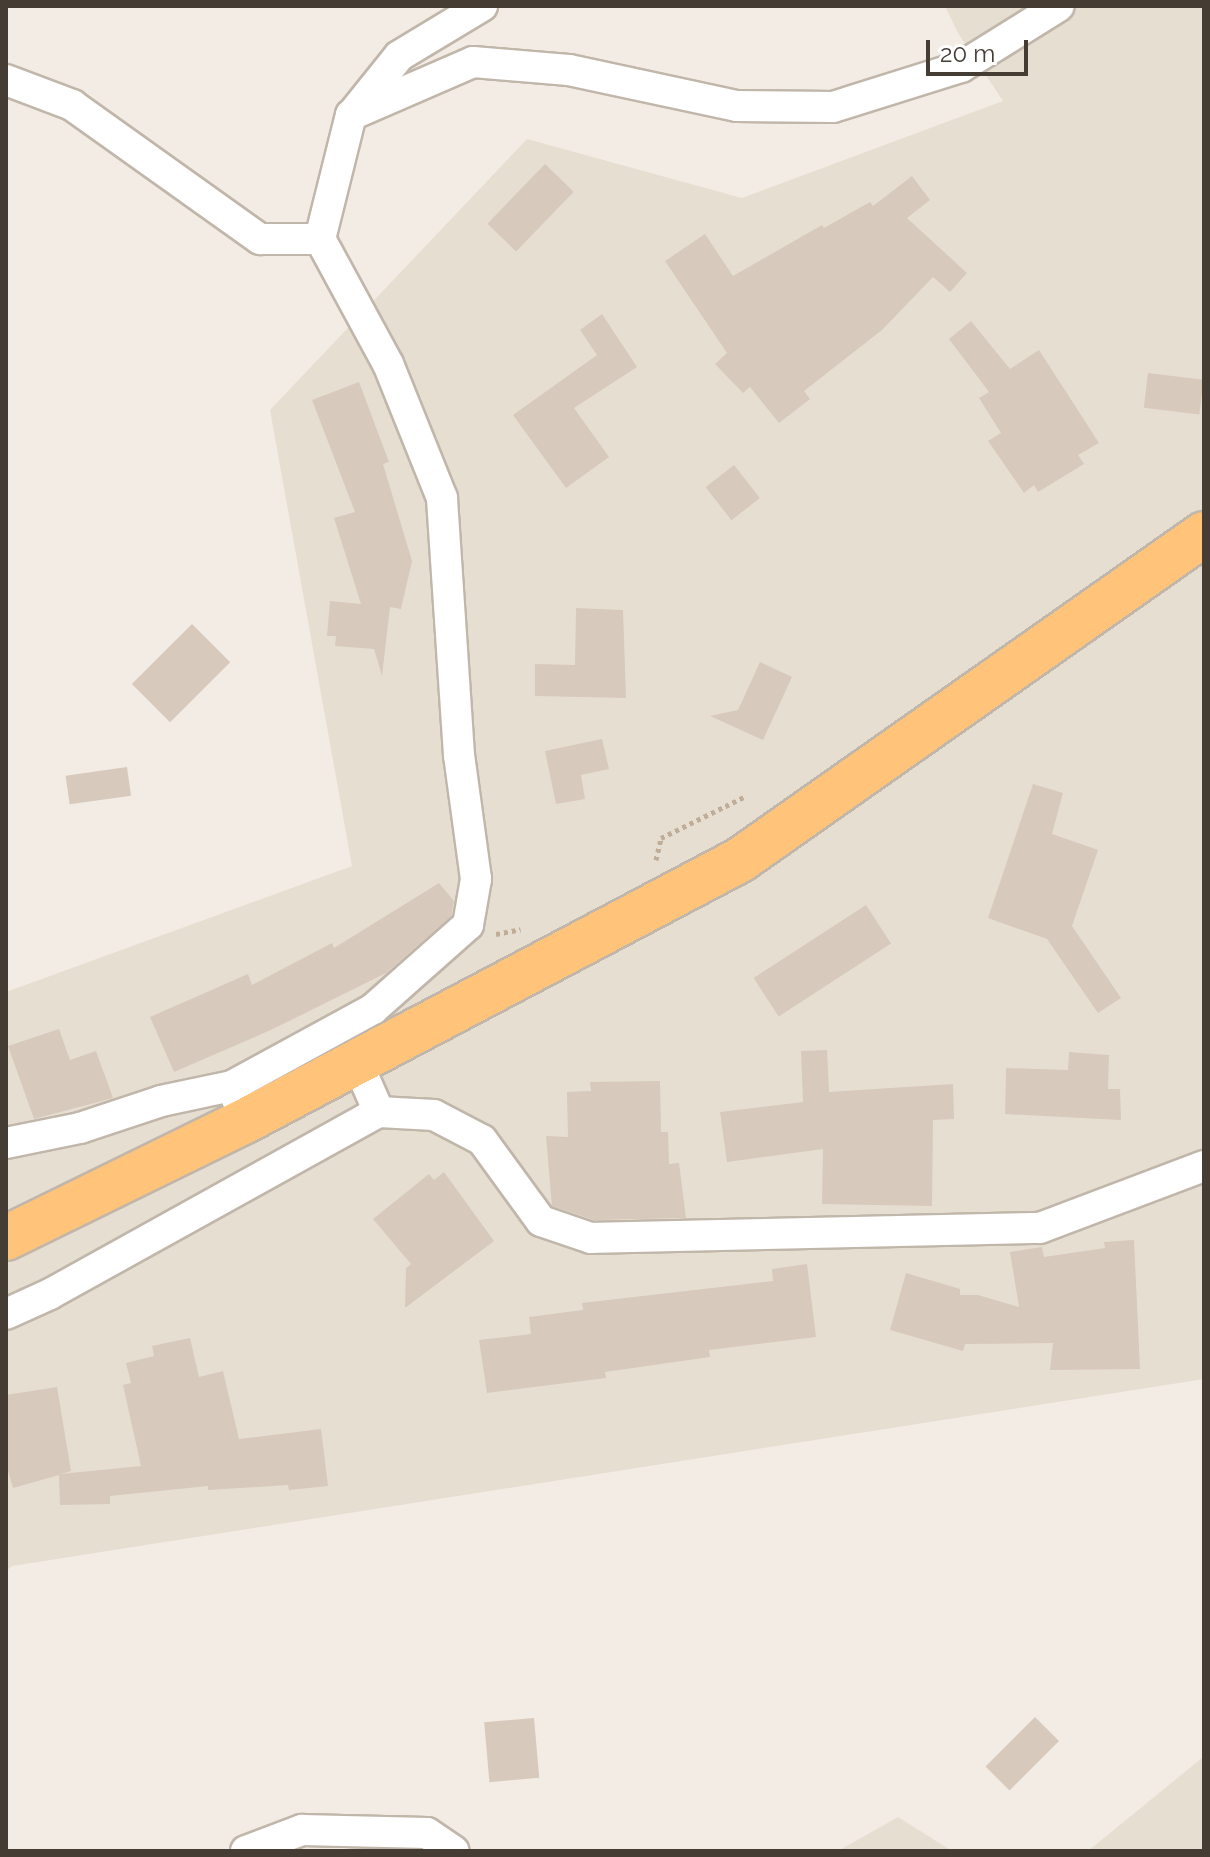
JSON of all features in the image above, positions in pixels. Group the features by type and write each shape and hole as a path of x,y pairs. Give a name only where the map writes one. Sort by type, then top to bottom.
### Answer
{"highway":[{"path":"6,1238 238,1103 357,1062 740,860 1204,534"}],"street":[{"path":"6,1143 80,1128 161,1101 238,1103 373,1009 468,925 476,879 459,755 442,498 388,364 320,239 351,115 399,56 482,6"},
{"path":"351,115 473,62 569,70 737,106 833,107 961,67 1059,6"},
{"path":"6,80 72,105 260,239 320,239"},
{"path":"357,1062 379,1112"},
{"path":"6,1314 50,1294 379,1112 434,1115 482,1140 541,1221 591,1238 1040,1228 1204,1166"},
{"path":"246,1851 302,1830 427,1833 454,1851"}],"path":[{"path":"648,867 656,861 661,838 744,797"},
{"path":"455,936 469,943 508,929 529,929"}],"shaded area":[{"path":"945,6 1204,6 1204,1379 12,1566 6,1571 6,992 352,866 270,410 527,139 742,198 1003,101 958,33"},
{"path":"1204,1756 1204,1851 1088,1851 1202,1758"},
{"path":"898,1817 952,1851 838,1851"}],"building":[{"path":"545,164 574,192 516,251 487,224"},
{"path":"912,176 930,200 907,218 967,273 950,292 933,277 882,330 804,391 810,399 779,423 750,387 743,393 715,364 727,353 665,261 705,234 733,276 822,225 824,228 870,202 873,206"},
{"path":"602,314 637,367 574,408 609,457 566,488 513,415 597,355 580,330"},
{"path":"971,321 1010,369 1039,350 1099,443 1078,455 1084,464 1038,492 1034,485 1024,493 988,441 1001,433 979,398 989,392 949,339"},
{"path":"1148,373 1204,380 1199,415 1144,408"},
{"path":"359,382 389,462 383,464 412,561 401,609 390,607 382,676 374,649 335,646 336,636 327,636 330,601 361,604 334,518 355,512 312,400"},
{"path":"734,465 760,498 731,520 706,487"},
{"path":"576,608 623,610 626,698 535,696 535,664 575,665"},
{"path":"192,624 230,662 170,722 132,684"},
{"path":"760,662 792,677 763,740 710,716 738,710"},
{"path":"602,739 609,769 581,775 585,799 556,804 545,751"},
{"path":"127,767 131,796 70,804 66,776"},
{"path":"1033,784 1063,793 1052,834 1098,850 1072,926 1121,998 1098,1013 1047,939 988,918"},
{"path":"439,883 454,901 451,916 386,973 273,1029 174,1072 150,1017 248,974 252,985 332,943 334,948"},
{"path":"866,905 891,944 779,1017 754,978"},
{"path":"59,1029 70,1060 96,1051 113,1098 34,1119 8,1046"},
{"path":"827,1050 829,1092 953,1084 954,1119 933,1120 932,1206 822,1204 823,1149 727,1162 720,1112 803,1102 801,1051"},
{"path":"1069,1052 1109,1055 1108,1089 1120,1089 1121,1120 1005,1114 1006,1068 1068,1070"},
{"path":"660,1081 661,1132 668,1132 669,1164 679,1163 686,1218 594,1220 552,1206 546,1136 568,1137 567,1092 591,1091 590,1082"},
{"path":"444,1172 494,1241 405,1308 406,1268 411,1264 373,1219 429,1174 434,1180"},
{"path":"1134,1240 1140,1369 1050,1370 1053,1343 965,1344 963,1351 890,1330 906,1273 960,1289 960,1295 978,1295 1019,1307 1010,1252 1042,1247 1044,1257 1105,1248 1104,1242"},
{"path":"807,1264 816,1337 709,1350 710,1357 605,1372 606,1378 487,1393 479,1340 531,1334 529,1317 583,1310 582,1303 773,1281 772,1269"},
{"path":"190,1338 199,1377 223,1371 239,1439 321,1429 328,1486 289,1490 288,1485 208,1490 208,1486 110,1496 110,1504 60,1505 59,1475 13,1488 6,1464 6,1395 57,1387 71,1471 61,1474 141,1466 123,1385 131,1383 126,1363 154,1356 152,1346"},
{"path":"1035,1717 1059,1741 1010,1791 986,1766"},
{"path":"534,1718 539,1778 489,1782 484,1722"}]}
